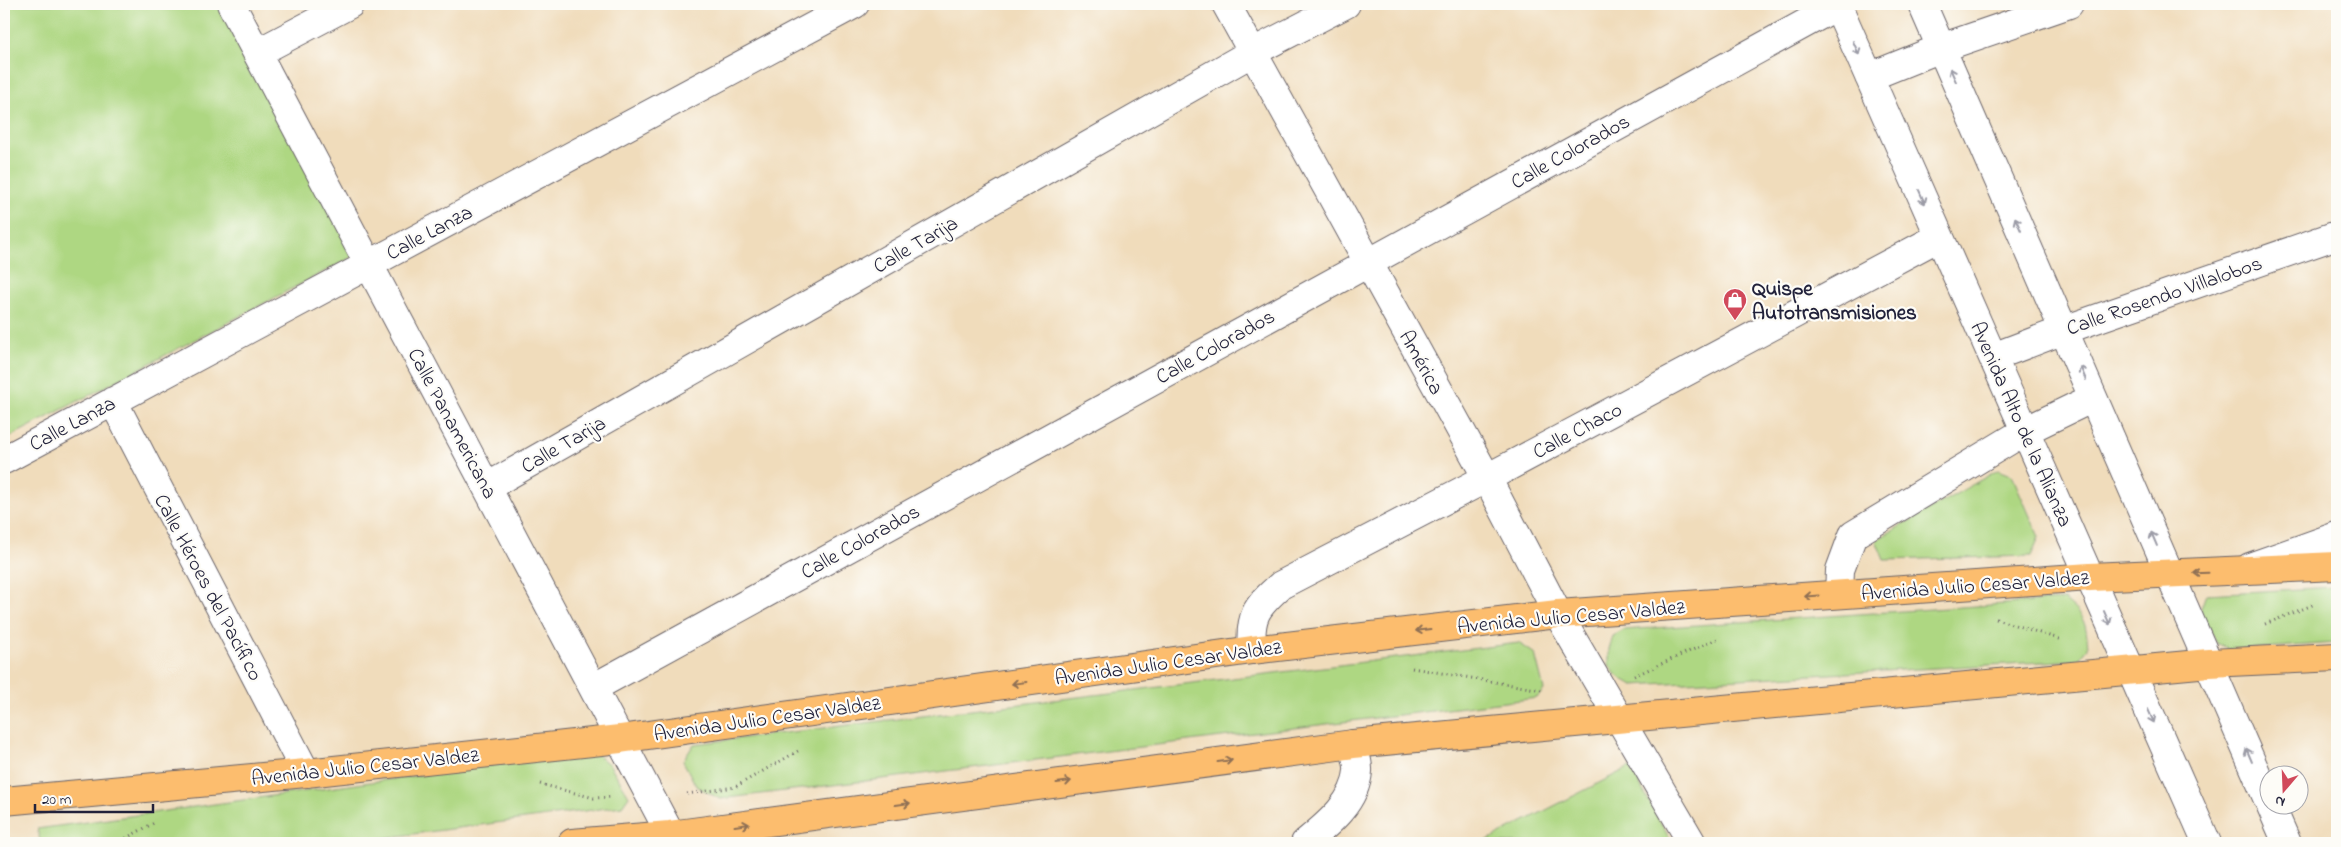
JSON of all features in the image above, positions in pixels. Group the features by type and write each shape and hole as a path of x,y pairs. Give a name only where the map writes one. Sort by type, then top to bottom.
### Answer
{"main road":[{"name":"Avenida Julio Cesar Valdez","path":"4,801 306,773 620,739 1252,650 1558,614 2090,577 2337,566"},
{"path":"572,843 673,839 1352,744 2209,663 2337,657"}],"street":[{"name":"Calle Panamericana","path":"231,4 673,839"},
{"path":"257,53 350,4"},
{"name":"Calle Lanza","path":"4,460 855,4"},
{"name":"América","path":"1226,4 1487,478 1558,614 1597,684 1621,719 1692,843"},
{"name":"Calle Tarija","path":"487,487 1253,52 1346,4"},
{"path":"1922,4 2258,777"},
{"path":"1869,77 1941,48 2069,4"},
{"name":"Avenida Alto de la Alianza","path":"1837,5 2207,843"},
{"name":"Calle Colorados","path":"593,688 1837,5"},
{"name":"Calle Rosendo Villalobos","path":"1993,358 2064,330 2337,235"},
{"name":"Calle Chaco","path":"1252,650 1252,620 1260,603 1281,585 1487,478 1939,237"},
{"path":"1839,594 1840,570 1853,535 2025,431 2093,398"},
{"name":"Calle Héroes del Pacífico","path":"113,402 306,773"},
{"path":"2235,572 2337,536"},
{"path":"1305,843 1330,822 1350,797 1358,771 1352,744"},
{"path":"2274,814 2287,843"}],"path":[{"path":"2260,626 2320,602"},
{"path":"1986,616 2069,643"},
{"path":"1626,680 1723,636"},
{"path":"1404,669 1414,668 1544,690"},
{"path":"707,790 735,787 806,746"}],"green space":[{"path":"4,4 222,4 356,255 4,440"},
{"path":"1998,470 2012,475 2039,537 2031,556 1884,560 1876,540"},
{"path":"2337,587 2337,643 2231,650 2217,643 2200,611 2206,594"},
{"path":"2064,600 2076,611 2085,626 2088,648 2078,660 1633,685 1616,675 1609,665 1609,649 1613,636 1624,630"},
{"path":"1519,643 1535,654 1544,690 1537,698 720,799 696,786 683,761 694,744"},
{"path":"592,751 610,765 629,796 622,806 346,843 41,843 37,829"},
{"path":"1630,767 1672,843 1482,843"}],"place":[{"name":"Quispe Autotransmisiones","path":"1735,321"}]}
